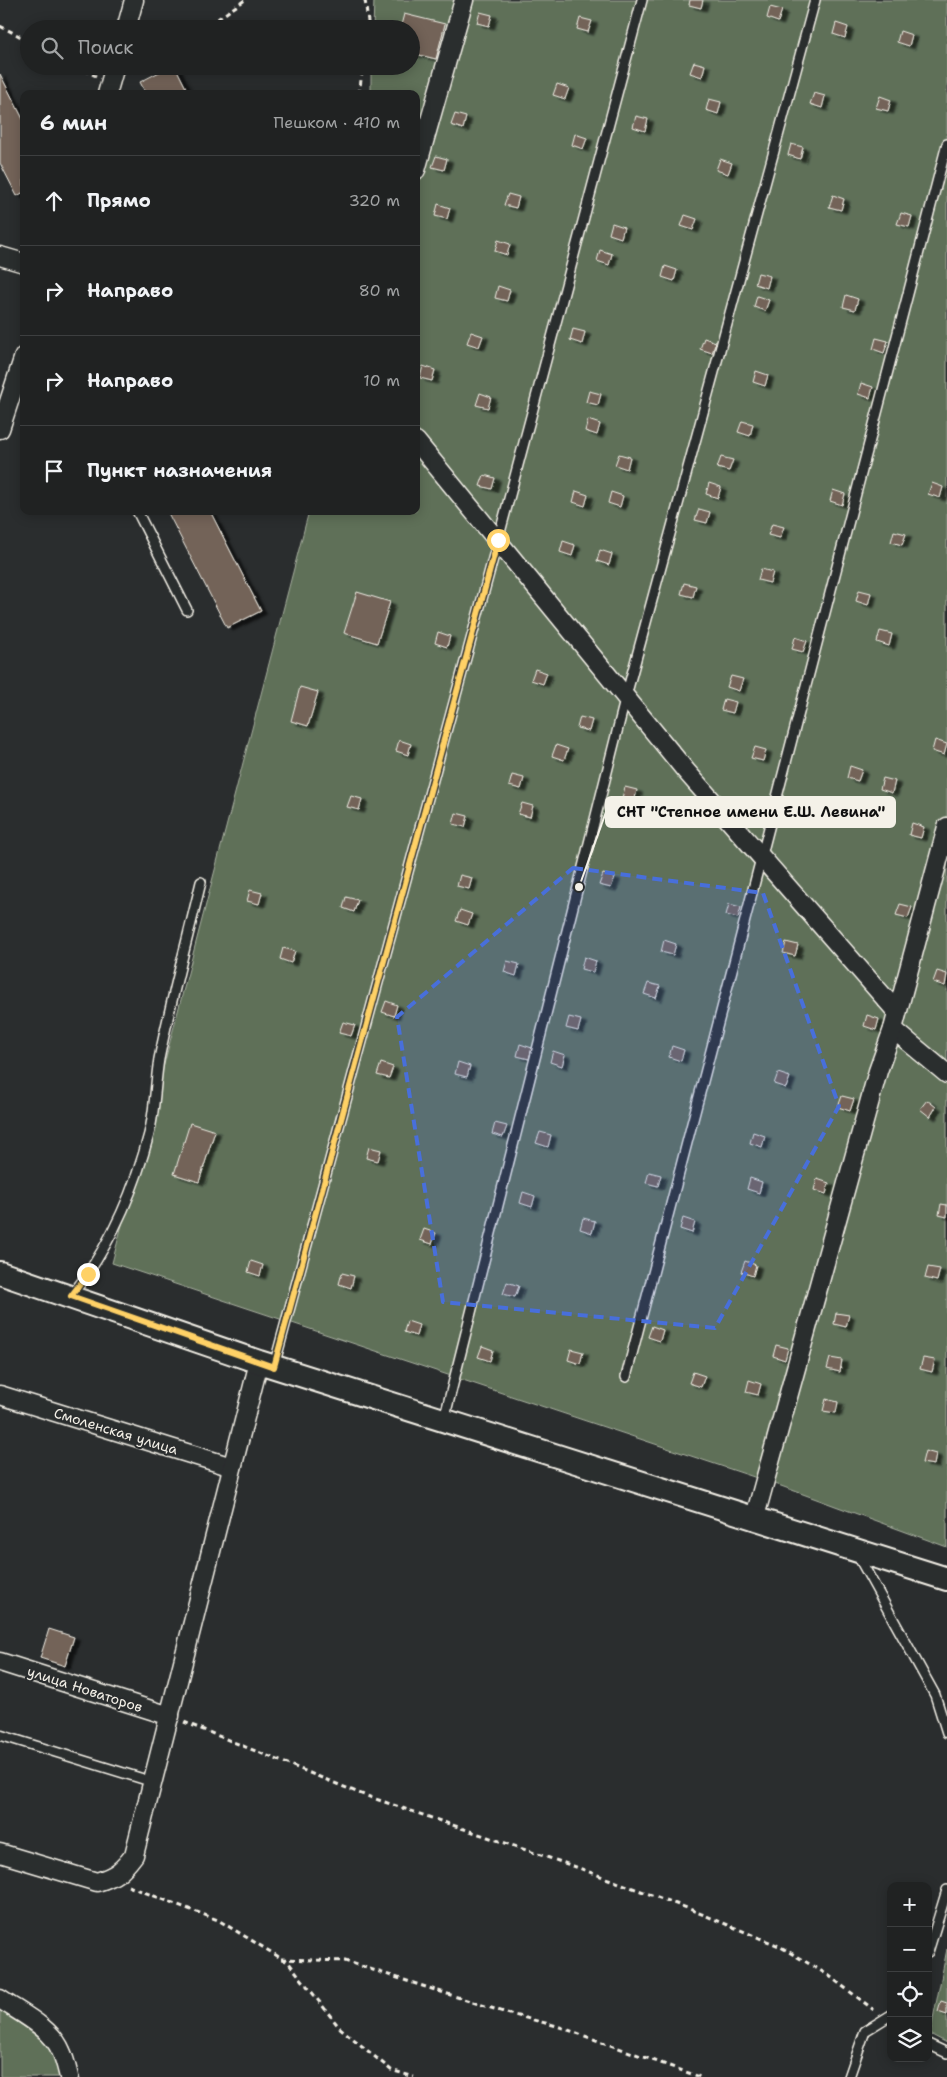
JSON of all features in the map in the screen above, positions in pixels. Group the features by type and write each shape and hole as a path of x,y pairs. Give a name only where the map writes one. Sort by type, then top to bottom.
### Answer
{"street":[{"path":"128,20 134,0"},
{"path":"420,156 464,0"},
{"path":"110,90 113,75"},
{"path":"0,256 20,262"},
{"path":"0,429 20,368"},
{"path":"420,446 686,771 762,858 895,1020 947,1074"},
{"path":"754,1520 873,1090 895,1020 947,827"},
{"path":"0,1273 266,1364 754,1520 947,1579"},
{"path":"0,1853 97,1882 113,1877 124,1868 134,1855 232,1467 266,1364"},
{"name":"Смоленская улица","path":"0,1395 232,1467"},
{"name":"улица Новаторов","path":"0,1662 170,1716"},
{"path":"0,1999 45,2030 53,2038 61,2051 69,2077"}],"lane":[{"path":"266,1364 498,540 642,0"},
{"path":"444,1421 626,696 814,0"},
{"path":"626,1377 947,144"},
{"path":"139,515 188,610"},
{"path":"71,1296 93,1266 121,1213 138,1171 149,1132 159,1060 201,882"},
{"path":"856,1551 935,1695 947,1733"},
{"path":"0,1735 153,1782"},
{"path":"932,1939 947,1890"},
{"path":"849,2077 865,2031 887,2019"},
{"path":"932,2046 947,2053"}],"path":[{"path":"216,20 245,0"},
{"path":"365,0 368,20"},
{"path":"0,26 20,37"},
{"path":"360,90 362,75"},
{"path":"170,1716 364,1795 576,1867 687,1908 770,1942 828,1975 888,2017"},
{"path":"113,1877 136,1890 218,1920 289,1963 339,2027 391,2070 414,2077"},
{"path":"281,1959 345,1961 510,2014 557,2026 700,2077"}],"highlighted area":[{"path":"573,868 763,893 839,1106 715,1328 443,1302 397,1017"}],"green space":[{"path":"374,0 947,0 947,1547 781,1486 112,1263 308,515 420,515 420,90 371,90 371,75 420,75 420,20 373,20"},
{"path":"947,1949 947,2043 932,2035 932,2024"},
{"path":"0,2008 58,2053 65,2077 0,2077"}],"building":[{"path":"690,0 703,0 701,8 689,5"},
{"path":"770,7 782,10 778,22 767,18"},
{"path":"480,12 492,15 489,26 477,23"},
{"path":"404,14 445,24 436,59 420,55 420,20 402,20"},
{"path":"580,18 592,21 588,32 577,29"},
{"path":"836,23 848,27 845,38 833,34"},
{"path":"900,31 912,35 909,46 897,42"},
{"path":"694,62 705,65 702,77 690,73"},
{"path":"0,74 20,113 20,194 17,196 0,163"},
{"path":"154,75 180,75 187,90 144,90 140,82"},
{"path":"557,84 569,88 565,99 553,95"},
{"path":"814,93 825,96 822,108 810,104"},
{"path":"880,96 891,100 888,111 876,108"},
{"path":"709,99 721,102 718,114 706,110"},
{"path":"455,114 466,117 463,129 451,125"},
{"path":"636,116 648,119 645,131 633,127"},
{"path":"575,134 587,138 583,149 572,145"},
{"path":"791,144 803,147 800,159 788,155"},
{"path":"436,156 447,159 444,170 432,167"},
{"path":"720,159 732,163 728,174 716,170"},
{"path":"508,194 519,197 516,208 504,205"},
{"path":"833,195 844,199 841,210 829,207"},
{"path":"438,204 450,208 447,219 435,216"},
{"path":"901,213 912,216 909,227 897,224"},
{"path":"685,215 697,219 693,230 681,226"},
{"path":"612,223 624,227 621,238 609,234"},
{"path":"498,240 510,244 507,255 495,251"},
{"path":"600,250 612,254 609,265 597,261"},
{"path":"665,266 677,270 674,281 662,277"},
{"path":"758,273 770,276 767,288 755,284"},
{"path":"498,286 510,290 507,301 495,298"},
{"path":"846,295 858,299 855,310 843,307"},
{"path":"757,296 769,300 765,311 754,307"},
{"path":"573,329 585,332 582,344 570,340"},
{"path":"471,332 483,336 479,347 467,343"},
{"path":"704,338 716,342 712,353 700,349"},
{"path":"876,338 888,341 884,353 873,349"},
{"path":"423,366 435,370 432,381 420,378"},
{"path":"756,371 768,375 765,386 753,382"},
{"path":"861,383 873,387 870,398 858,394"},
{"path":"589,391 601,394 598,405 586,402"},
{"path":"480,393 491,397 488,408 476,405"},
{"path":"588,420 600,424 597,435 585,431"},
{"path":"742,421 753,424 750,436 738,432"},
{"path":"619,454 630,457 627,469 615,465"},
{"path":"721,457 733,460 729,471 717,468"},
{"path":"484,475 495,478 492,489 480,486"},
{"path":"709,483 721,487 718,498 706,494"},
{"path":"932,483 943,487 940,498 928,494"},
{"path":"833,490 845,494 842,505 830,501"},
{"path":"576,491 588,495 585,506 573,502"},
{"path":"611,492 623,496 620,507 608,503"},
{"path":"699,509 710,512 707,523 695,520"},
{"path":"169,515 212,515 261,611 227,628"},
{"path":"772,524 784,527 780,538 768,535"},
{"path":"894,531 906,534 902,545 891,542"},
{"path":"563,541 575,545 572,556 560,552"},
{"path":"600,550 612,554 609,565 597,561"},
{"path":"761,569 773,572 770,583 758,580"},
{"path":"684,583 696,586 693,597 681,594"},
{"path":"859,590 871,593 868,605 856,601"},
{"path":"357,592 390,602 377,643 344,633"},
{"path":"880,631 892,634 889,646 877,642"},
{"path":"438,632 450,636 447,647 435,643"},
{"path":"795,637 807,641 803,652 792,649"},
{"path":"535,669 547,673 543,684 531,680"},
{"path":"731,676 743,679 739,691 727,687"},
{"path":"300,687 318,692 308,726 291,721"},
{"path":"724,699 736,702 733,713 721,710"},
{"path":"580,717 592,720 589,731 577,728"},
{"path":"399,740 411,744 408,755 396,751"},
{"path":"935,740 947,744 944,755 932,751"},
{"path":"556,745 568,749 564,760 552,756"},
{"path":"755,747 766,750 763,761 751,758"},
{"path":"850,766 862,770 858,781 847,778"},
{"path":"512,775 524,778 521,789 509,786"},
{"path":"883,778 895,781 892,793 880,789"},
{"path":"625,787 637,790 634,802 622,798"},
{"path":"351,796 362,799 359,810 347,807"},
{"path":"522,803 533,806 530,817 518,814"},
{"path":"456,813 468,816 465,827 453,824"},
{"path":"912,823 924,827 921,838 909,835"},
{"path":"603,874 615,877 611,888 599,885"},
{"path":"460,875 472,878 469,889 457,886"},
{"path":"250,890 262,893 259,904 247,901"},
{"path":"346,897 358,900 354,912 343,908"},
{"path":"729,904 741,907 738,918 726,915"},
{"path":"900,904 912,907 908,918 896,915"},
{"path":"460,910 472,914 468,925 456,921"},
{"path":"664,940 676,944 673,955 661,952"},
{"path":"786,942 798,945 795,956 783,953"},
{"path":"283,948 295,951 291,963 280,959"},
{"path":"584,957 596,961 593,972 581,969"},
{"path":"507,961 519,964 516,976 504,972"},
{"path":"937,971 947,974 945,986 933,982"},
{"path":"648,983 660,986 656,998 644,994"},
{"path":"386,1001 397,1005 394,1016 382,1012"},
{"path":"867,1015 879,1019 876,1030 864,1026"},
{"path":"569,1017 581,1020 578,1031 566,1028"},
{"path":"343,1022 355,1025 351,1036 339,1033"},
{"path":"520,1044 532,1048 529,1059 517,1056"},
{"path":"672,1046 684,1050 681,1061 669,1057"},
{"path":"553,1051 565,1055 562,1066 550,1062"},
{"path":"458,1062 470,1066 467,1077 455,1074"},
{"path":"381,1063 393,1067 389,1078 377,1075"},
{"path":"778,1073 790,1077 786,1088 774,1084"},
{"path":"842,1096 854,1099 850,1111 838,1107"},
{"path":"927,1100 936,1107 930,1117 920,1109"},
{"path":"190,1123 215,1131 199,1182 174,1174"},
{"path":"495,1123 507,1126 503,1137 492,1134"},
{"path":"540,1132 551,1135 548,1147 536,1143"},
{"path":"753,1132 765,1136 762,1147 750,1143"},
{"path":"369,1147 381,1150 378,1161 366,1158"},
{"path":"649,1172 661,1175 658,1186 646,1183"},
{"path":"750,1178 762,1182 759,1193 747,1189"},
{"path":"817,1179 829,1183 826,1194 814,1190"},
{"path":"523,1192 535,1196 532,1207 520,1203"},
{"path":"941,1204 947,1205 947,1217 939,1215"},
{"path":"583,1218 595,1221 592,1233 580,1229"},
{"path":"683,1218 695,1222 692,1233 680,1229"},
{"path":"424,1229 436,1233 432,1244 420,1240"},
{"path":"251,1261 263,1265 260,1276 248,1272"},
{"path":"745,1261 756,1265 753,1276 741,1272"},
{"path":"928,1267 940,1269 937,1281 925,1278"},
{"path":"342,1273 354,1276 351,1288 339,1284"},
{"path":"507,1282 519,1286 515,1297 503,1294"},
{"path":"836,1313 849,1315 846,1327 834,1324"},
{"path":"407,1321 419,1325 416,1336 404,1332"},
{"path":"652,1326 663,1330 660,1341 648,1337"},
{"path":"776,1345 788,1348 785,1360 773,1356"},
{"path":"482,1346 493,1350 490,1361 478,1357"},
{"path":"571,1349 583,1352 580,1364 568,1360"},
{"path":"830,1358 842,1360 840,1372 827,1369"},
{"path":"923,1358 935,1360 932,1372 920,1369"},
{"path":"693,1372 705,1376 701,1387 689,1383"},
{"path":"749,1380 761,1384 758,1395 746,1392"},
{"path":"826,1399 838,1402 836,1413 823,1411"},
{"path":"925,1451 936,1454 934,1465 922,1463"},
{"path":"49,1629 74,1637 65,1666 40,1658"},
{"path":"941,2001 947,2003 947,2015 938,2012"}],"place":[{"name":"СНТ \"Степное имени Е.Ш. Левина\"","path":"579,887"}],"route":[{"path":"88,1274 71,1296 274,1367 498,540"}]}
